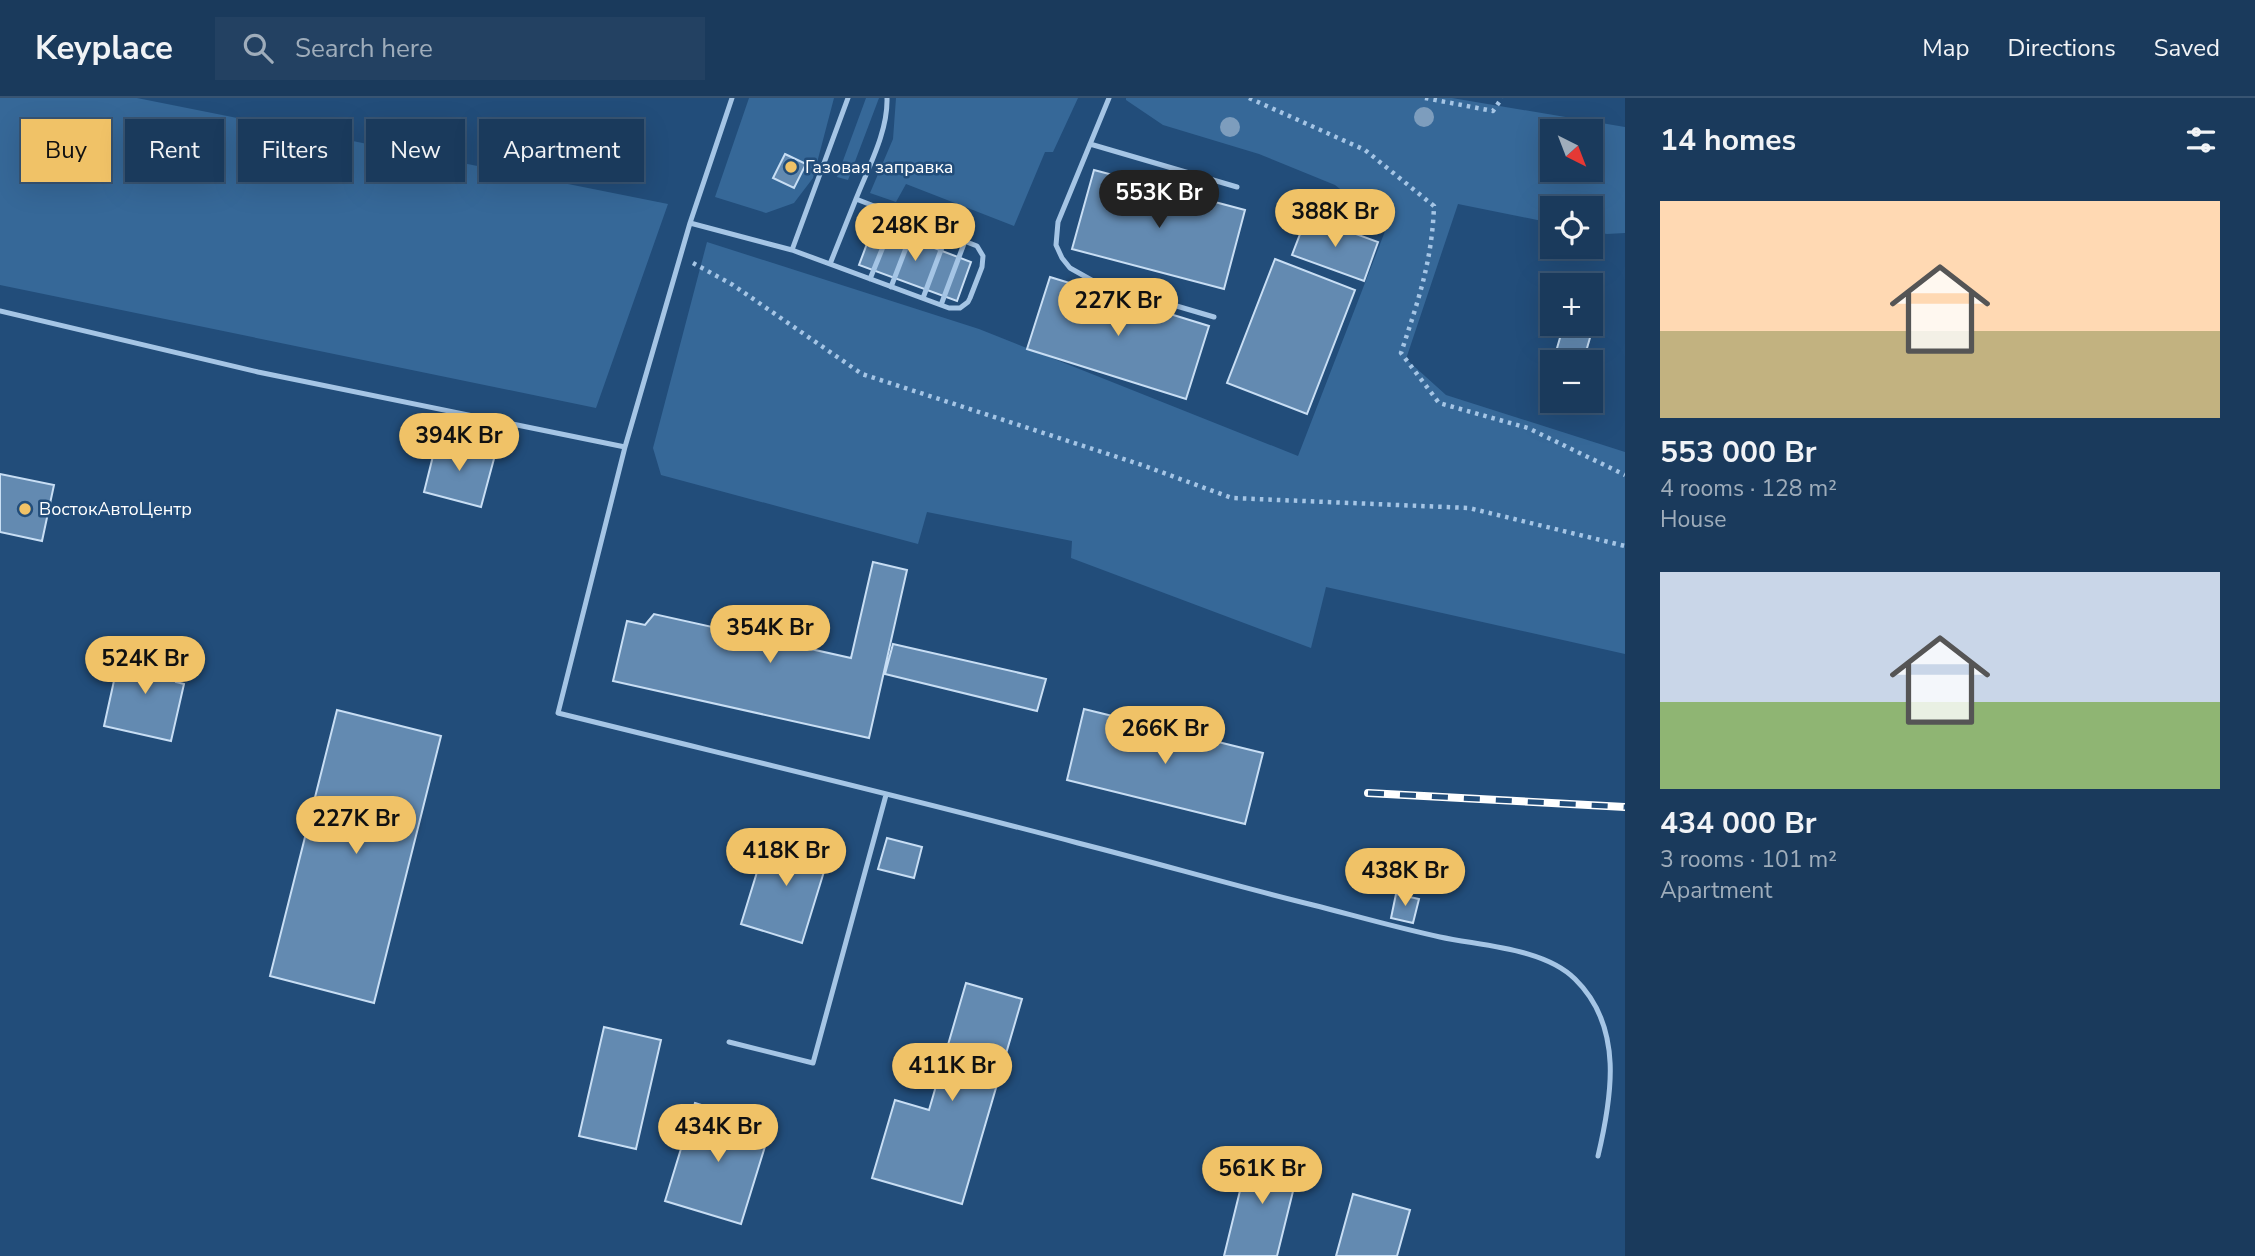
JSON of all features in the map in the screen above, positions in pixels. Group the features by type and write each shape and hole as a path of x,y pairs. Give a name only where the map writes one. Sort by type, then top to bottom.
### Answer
{"lane":[{"path":"732,98 690,223 625,447 558,713 1076,842 1438,937 1538,957 1559,967 1575,979 1591,999 1603,1022 1609,1051 1611,1083 1607,1119 1598,1156"},
{"path":"792,250 848,98"},
{"path":"830,264 879,140 887,98"},
{"path":"1110,98 1058,222 1056,245 1062,258 1070,268 1095,282 1214,317"},
{"path":"1090,144 1237,187"},
{"path":"690,223 792,250 955,309 968,302 982,267 983,256 980,250 965,241 856,199"},
{"path":"870,279 896,215"},
{"path":"891,286 916,222"},
{"path":"923,298 947,234"},
{"path":"941,305 965,241"},
{"path":"0,311 258,372 625,447"},
{"path":"729,1042 813,1063 886,795"}],"path":[{"path":"1250,98 1365,150 1434,206 1433,233 1426,275 1401,353 1439,403 1528,428 1625,475"},
{"path":"1425,98 1493,111 1502,98"},
{"path":"680,256 733,285 862,374 1142,465 1232,498 1469,508 1625,546"}],"shaded area":[{"path":"0,98 137,98 242,119 238,119 238,182 352,182 352,141 366,144 366,182 465,182 465,163 479,166 479,182 558,182 668,204 596,408 0,285"},
{"path":"749,98 834,98 813,178 794,203 766,213 715,197"},
{"path":"866,98 879,98 848,180 837,177"},
{"path":"896,98 1078,98 1053,152 1045,152 1014,226 906,184 896,202 870,193 893,139"},
{"path":"1126,98 1452,98 1577,119 1540,119 1540,182 1603,182 1603,123 1625,127 1625,233 1603,233 1603,196 1540,196 1540,221 1458,204 1406,359 1446,395 1625,452 1625,654 1326,587 1311,648 1071,558 1072,541 927,512 918,544 661,475 653,448 707,242 979,329 1298,456 1387,226 1335,185 1259,154 1163,125"}],"building":[{"path":"785,154 806,164 794,188 773,178"},
{"path":"1094,170 1245,210 1224,289 1072,249"},
{"path":"1307,216 1378,242 1364,281 1292,255"},
{"path":"874,225 971,262 957,301 859,265"},
{"path":"1275,259 1355,290 1307,414 1227,383"},
{"path":"1050,277 1209,326 1186,399 1027,349"},
{"path":"1561,336 1590,336 1586,350 1556,350"},
{"path":"437,440 495,455 481,507 424,492"},
{"name":"ВостокАвтоЦентр","path":"0,474 54,485 42,541 0,532"},
{"path":"873,562 907,570 869,738 613,681 627,621 645,625 654,614 851,658"},
{"path":"893,644 1046,679 1037,711 885,674"},
{"path":"121,649 180,663 176,682 184,684 171,741 104,726"},
{"path":"1084,709 1263,753 1245,824 1067,780"},
{"path":"337,710 441,736 374,1003 270,976"},
{"path":"769,833 830,852 802,943 741,924"},
{"path":"887,838 922,847 914,878 878,869"},
{"path":"1396,894 1419,899 1413,923 1391,918"},
{"path":"966,983 1022,999 962,1204 872,1178 895,1100 929,1110"},
{"path":"604,1027 661,1040 636,1149 579,1136"},
{"path":"695,1103 771,1127 741,1224 665,1201"},
{"path":"1250,1150 1300,1163 1277,1256 1224,1256"},
{"path":"1353,1194 1410,1210 1397,1256 1336,1256"}],"railway":[{"path":"1368,793 1625,807"}],"place":[{"name":"Газовая заправка","path":"791,167"},
{"name":"ВостокАвтоЦентр","path":"25,509"}]}
